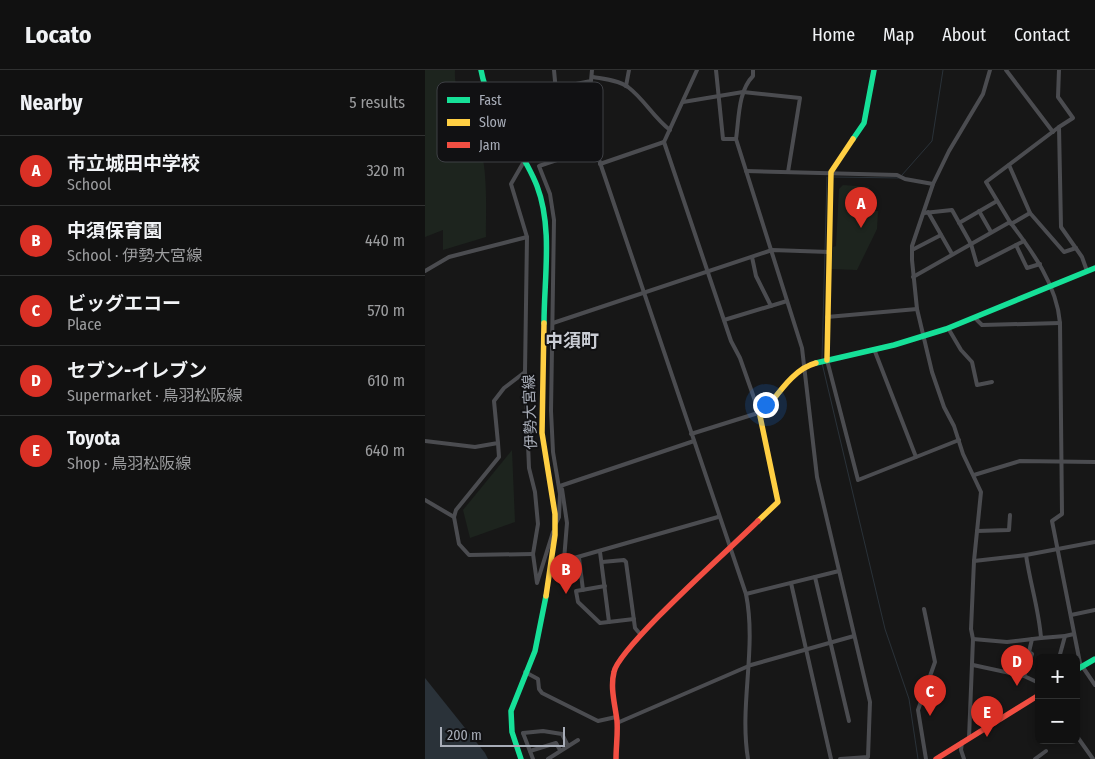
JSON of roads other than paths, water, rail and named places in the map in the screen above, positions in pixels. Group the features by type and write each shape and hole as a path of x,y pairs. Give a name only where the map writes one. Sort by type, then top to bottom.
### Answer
{"street":[{"path":"589,82 593,77 592,70"},
{"path":"626,86 629,70"},
{"path":"697,70 664,142 600,164 746,594 751,625 751,665 745,703 748,759"},
{"path":"716,70 717,98 723,139 736,139"},
{"path":"753,70 753,76 747,82 743,92 736,139 772,250 805,366 817,477 870,702 868,756 840,759"},
{"path":"873,70 864,123 831,175 827,317 823,361 837,392 858,480 959,440"},
{"path":"969,738 973,665 971,629 974,561 982,502 981,492 963,454 931,372 917,309 912,250 926,212 933,184 949,151 983,94 990,70"},
{"path":"1006,70 1053,132"},
{"path":"1059,70 1058,97 1073,118 986,182 1010,223 1039,264 1058,308 1060,323 1062,514 1052,521 1074,634 1083,666 1095,685"},
{"path":"593,77 617,81 626,86 670,130"},
{"path":"683,102 717,98 743,92 799,98 788,172"},
{"path":"1059,127 1061,228 1076,248 1087,271"},
{"path":"616,759 616,720 612,686 614,670 619,660 641,635 777,502 759,414 741,358 731,341 664,142"},
{"path":"551,162 539,166 553,206 551,420 553,452 567,523 564,560 579,558 718,516"},
{"path":"525,163 511,184 527,237 525,372 529,468 535,492 538,524 533,554 537,583 559,517 561,487"},
{"name":"伊勢大宮線","path":"521,759 512,732 511,710 535,651 543,618 556,524 541,433 545,228 538,191 525,163"},
{"path":"1009,165 1030,213 1064,252 1076,248"},
{"path":"746,171 901,177 933,184"},
{"path":"959,223 997,201"},
{"path":"926,212 952,210 971,244 977,264 1024,241"},
{"path":"979,211 991,232"},
{"path":"926,212 952,254"},
{"path":"913,277 991,232 1030,213"},
{"path":"912,250 941,234"},
{"path":"425,271 449,257 527,237"},
{"path":"1016,245 1027,268 1039,264"},
{"path":"553,323 772,250 828,252"},
{"path":"752,257 756,276 771,306"},
{"path":"691,434 759,414 771,405 795,374 805,366 923,337 975,318 1048,285 1095,268"},
{"path":"724,320 787,301"},
{"path":"827,317 917,309"},
{"path":"975,318 982,325 1060,323"},
{"path":"948,328 961,350 972,362 977,385 992,382"},
{"path":"874,348 916,457"},
{"path":"525,372 504,388 494,401 499,457 456,510 454,517 459,544 469,555 533,554"},
{"path":"425,441 475,447 498,443"},
{"path":"561,487 693,441"},
{"path":"974,475 1020,462 1095,462"},
{"path":"425,500 454,517"},
{"path":"977,531 1009,530 1010,515"},
{"path":"974,561 1058,550 1095,542"},
{"path":"600,552 609,622"},
{"path":"1026,555 1032,591 1039,615 1041,638"},
{"path":"579,558 583,590"},
{"path":"602,562 624,560 626,562 633,619 635,628 641,635"},
{"path":"746,594 839,571"},
{"path":"815,577 849,721"},
{"path":"791,583 831,759"},
{"path":"605,586 576,591 578,602 600,623 633,619"},
{"path":"924,609 935,662 918,710 926,759"},
{"path":"1071,615 1095,610"},
{"path":"973,639 1007,642 1074,634"},
{"path":"525,672 538,679 539,689 542,693 598,720 616,720 751,665 805,648 854,636"},
{"path":"1060,654 1065,636"},
{"path":"1024,676 1032,654 1029,652 1032,639"},
{"path":"1080,668 1095,659"},
{"path":"973,665 1024,676 1035,681"},
{"path":"936,759 1035,697"},
{"path":"533,759 523,732 543,731 562,734 568,746"},
{"path":"548,759 578,740"},
{"path":"1080,741 1091,757"},
{"path":"962,742 961,750 964,759"},
{"path":"530,751 556,743 560,750"},
{"path":"1035,759 1046,751"}],"waterway":[{"path":"902,175 932,141 943,70"},
{"path":"822,359 827,177"},
{"path":"834,177 900,178"},
{"path":"822,363 885,629 909,699 918,759"}],"place":[{"name":"市立城田中学校","path":"861,228"},
{"name":"中須保育園","path":"566,594"},
{"name":"セブン-イレブン","path":"1017,686"},
{"name":"ビッグエコー","path":"930,716"},
{"name":"Toyota","path":"987,737"}],"district":[{"name":"中須町","path":"572,341"}]}
